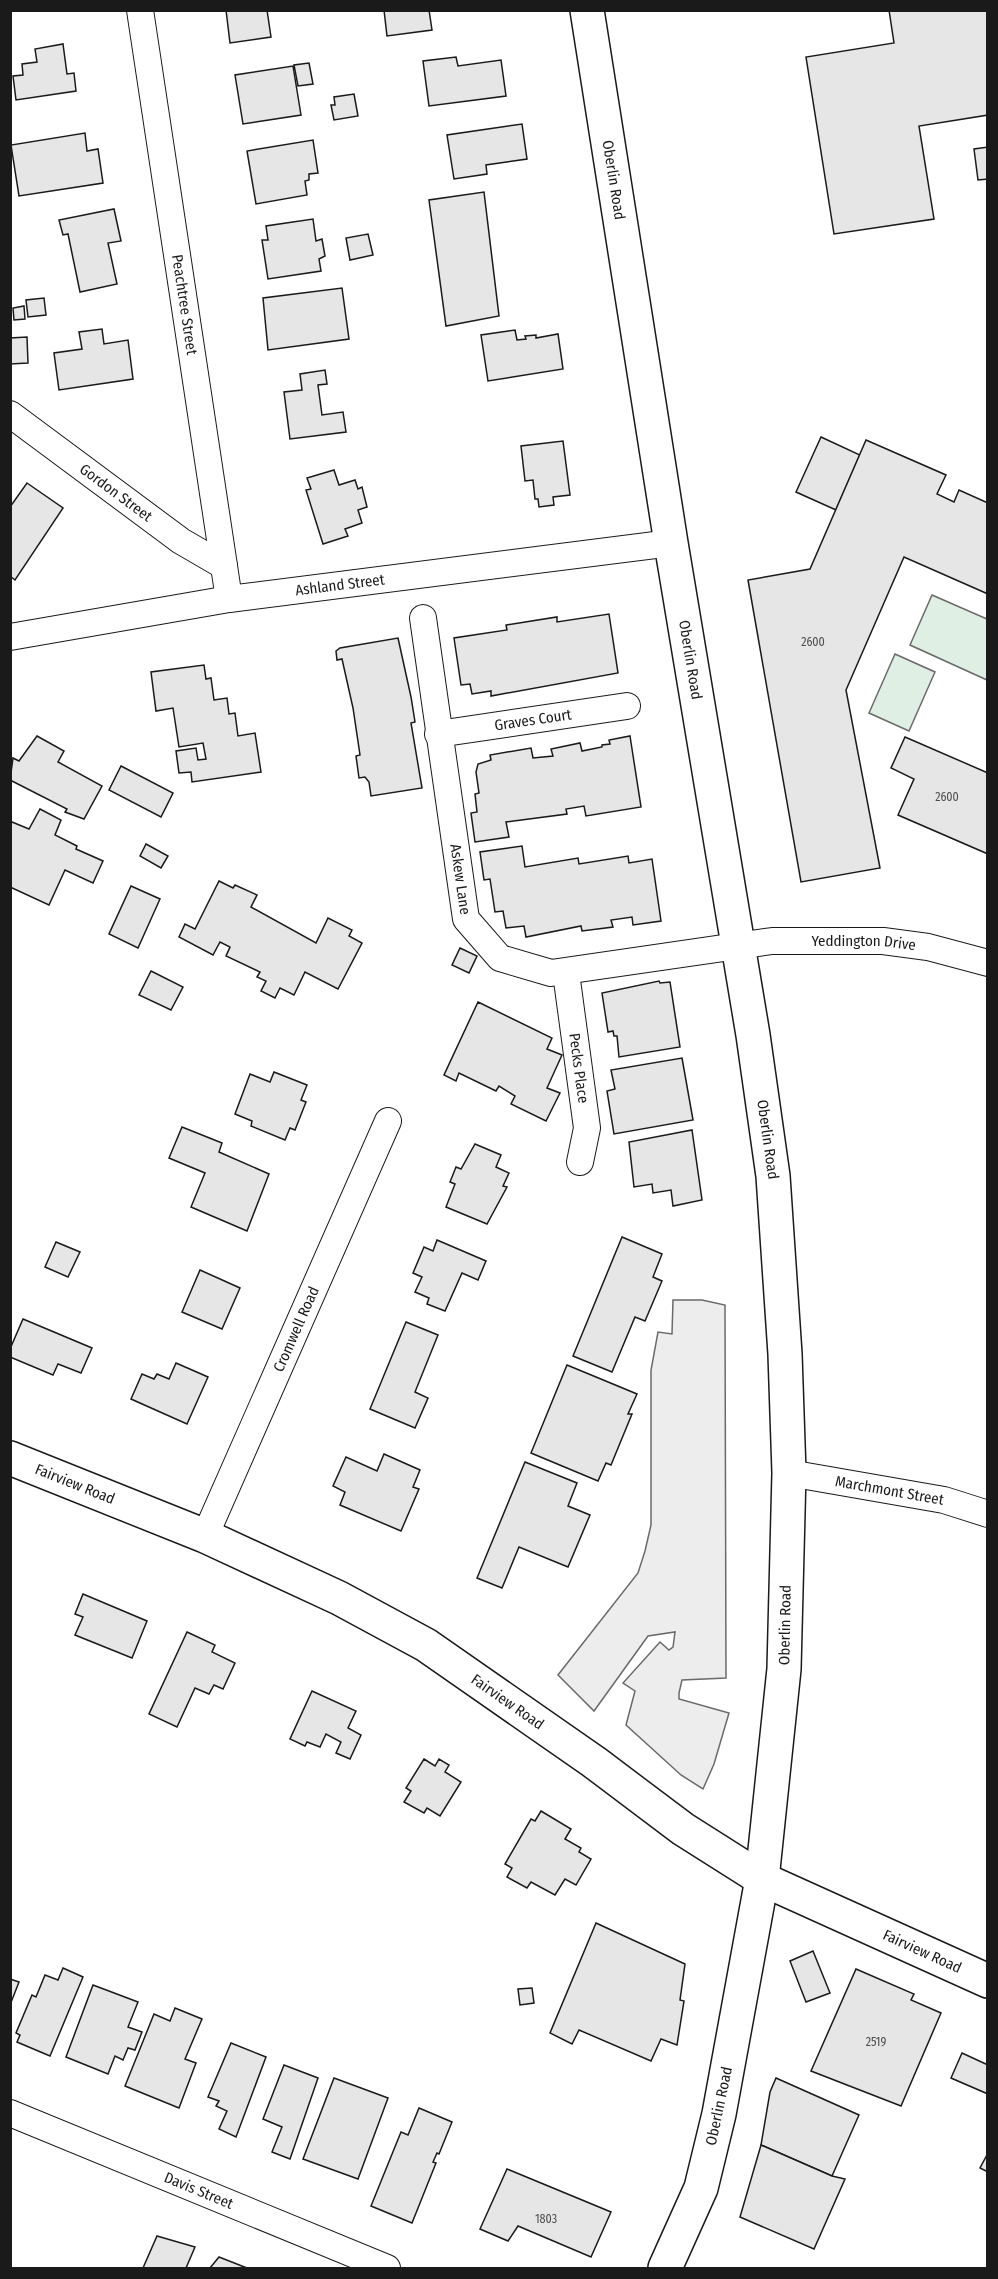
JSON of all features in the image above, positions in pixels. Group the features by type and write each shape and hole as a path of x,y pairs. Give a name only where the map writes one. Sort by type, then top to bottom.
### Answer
{"main road":[{"name":"Oberlin Road","path":"587,10 671,543 739,945 773,1176 785,1354 789,1473 784,1669 762,1879 719,2114 701,2188 665,2268"},
{"name":"Fairview Road","path":"10,1458 205,1536 339,1598 426,1645 586,1756 683,1829 762,1879 987,1981"}],"street":[{"name":"Peachtree Street","path":"141,10 229,600"},
{"name":"Gordon Street","path":"10,414 181,541 224,566"},
{"name":"Ashland Street","path":"10,637 229,600 671,543"},
{"name":"Askew Lane","path":"423,618 466,920 500,958 551,973 566,973 739,945"},
{"name":"Graves Court","path":"438,734 627,706"},
{"name":"Yeddington Drive","path":"739,945 772,941 883,941 928,947 987,963"},
{"name":"Pecks Place","path":"566,973 586,1128 580,1162"},
{"name":"Cromwell Road","path":"205,1536 388,1121"},
{"name":"Marchmont Street","path":"789,1473 944,1500 987,1514"},
{"name":"Davis Street","path":"10,2113 387,2268"}],"green space":[{"path":"932,595 987,619 987,680 910,645"},
{"path":"895,654 935,672 909,731 869,713"}],"shaded area":[{"path":"673,1300 702,1300 725,1305 726,1678 682,1680 679,1693 679,1699 729,1713 714,1764 703,1789 681,1775 626,1725 635,1691 623,1683 660,1642 669,1650 673,1647 675,1632 648,1636 594,1711 558,1675 638,1573 645,1551 651,1525 651,1370 658,1332 672,1334"}],"building":[{"path":"226,10 267,10 271,37 230,43"},
{"path":"384,10 429,10 432,30 387,36"},
{"path":"889,10 988,10 988,115 919,126 934,219 834,234 806,57 894,43"},
{"path":"63,44 67,74 74,73 76,91 16,100 13,76 23,75 22,64 37,62 35,49"},
{"path":"456,57 458,66 501,60 506,96 429,106 423,61"},
{"path":"309,63 313,84 298,86 294,65"},
{"path":"293,66 301,115 243,124 235,75"},
{"path":"354,94 358,116 334,120 331,105 335,105 334,97"},
{"path":"522,124 527,159 486,165 487,174 454,179 447,135"},
{"path":"85,133 87,151 98,149 103,183 19,196 11,145"},
{"path":"313,140 318,173 309,174 309,180 305,181 307,195 256,204 247,151"},
{"path":"988,147 988,179 978,180 974,149"},
{"path":"484,192 499,316 446,326 429,200"},
{"path":"114,209 121,241 108,243 117,284 80,292 68,234 63,235 59,220"},
{"path":"313,219 316,241 322,239 325,256 319,259 321,271 268,279 262,240 268,240 266,226"},
{"path":"368,234 373,255 350,260 346,238"},
{"path":"342,288 349,339 268,350 263,298"},
{"path":"44,298 46,315 28,317 26,300"},
{"path":"24,306 25,319 14,320 13,308"},
{"path":"102,329 104,344 128,340 133,379 59,390 54,353 82,349 79,332"},
{"path":"515,330 517,340 526,339 525,336 536,335 536,338 558,334 563,369 488,381 481,335"},
{"path":"27,337 28,363 10,364 10,338"},
{"path":"325,370 327,384 318,385 322,415 343,412 346,432 290,439 284,392 302,390 300,374"},
{"path":"821,437 860,455 836,510 796,492"},
{"path":"866,440 946,475 937,494 954,502 959,490 988,503 988,594 904,557 846,690 880,868 801,882 748,580 810,569"},
{"path":"563,441 570,495 553,497 554,505 539,507 538,499 535,499 533,480 525,481 521,446"},
{"path":"334,470 339,485 355,480 358,489 362,487 367,507 358,510 362,523 345,529 348,536 323,544 306,490 311,489 307,478"},
{"path":"27,483 63,508 15,580 10,576 10,507"},
{"path":"609,614 618,673 491,696 491,691 472,694 470,684 461,685 454,638 507,630 506,625 557,617 557,622"},
{"path":"398,638 415,722 411,723 422,788 371,796 369,782 365,777 359,778 356,756 360,755 353,708 342,659 337,660 336,651 340,648"},
{"path":"204,665 206,679 211,678 214,700 227,698 229,714 235,713 238,736 255,733 261,772 192,782 191,772 179,773 176,751 196,748 198,760 206,759 203,743 179,747 173,708 156,711 151,672"},
{"path":"37,736 64,751 58,762 102,786 84,819 65,812 67,809 10,780 13,758 19,761"},
{"path":"630,736 641,807 586,816 584,806 566,809 567,814 506,822 509,837 475,842 471,813 477,812 475,794 479,793 476,772 478,764 491,760 490,755 531,748 533,758 553,756 551,749 580,743 582,751 610,744 609,740"},
{"path":"905,737 988,773 988,854 898,815 914,779 891,768"},
{"path":"121,766 173,793 161,817 109,790"},
{"path":"40,809 61,820 55,835 77,846 76,849 103,861 93,883 65,870 49,905 10,887 10,825 12,822 29,829"},
{"path":"146,844 168,856 161,868 140,856"},
{"path":"522,846 525,867 578,858 579,864 628,856 629,863 652,859 661,921 633,925 632,917 611,920 613,927 582,931 581,926 526,937 524,926 506,928 503,911 495,912 490,879 484,880 480,852"},
{"path":"219,881 257,895 251,907 316,943 328,918 352,930 349,936 362,943 338,989 305,972 294,995 280,988 275,998 261,991 266,981 257,977 260,972 226,956 230,947 220,942 213,955 179,937 185,924 195,929"},
{"path":"131,886 160,899 138,948 109,934"},
{"path":"460,948 477,956 469,973 452,965"},
{"path":"151,971 183,987 171,1010 139,995"},
{"path":"659,981 660,983 670,982 680,1047 619,1057 617,1036 614,1036 613,1031 608,1032 602,993"},
{"path":"478,1002 552,1038 547,1049 562,1055 547,1088 560,1093 546,1121 511,1104 515,1096 499,1086 496,1091 459,1073 456,1081 444,1075"},
{"path":"682,1058 693,1120 614,1134 607,1091 615,1089 611,1070"},
{"path":"274,1072 307,1085 301,1100 306,1102 295,1130 290,1128 285,1140 251,1126 252,1121 235,1114 250,1074 270,1082"},
{"path":"182,1127 222,1143 219,1152 269,1174 247,1231 191,1207 205,1173 169,1158"},
{"path":"692,1130 702,1200 673,1206 671,1190 653,1193 652,1184 634,1187 629,1142"},
{"path":"475,1144 501,1155 496,1167 509,1173 503,1186 507,1187 487,1224 446,1207 455,1184 450,1182 456,1167 461,1169"},
{"path":"622,1237 662,1254 653,1277 662,1281 645,1321 635,1317 612,1372 573,1356"},
{"path":"437,1240 486,1261 478,1280 462,1273 445,1311 427,1304 429,1298 415,1292 422,1277 413,1273 424,1247 433,1251"},
{"path":"56,1242 80,1252 68,1277 45,1267"},
{"path":"200,1270 240,1288 222,1329 182,1312"},
{"path":"23,1319 92,1348 81,1373 58,1364 53,1375 10,1357 10,1349"},
{"path":"406,1322 438,1335 415,1392 428,1398 415,1428 370,1409"},
{"path":"176,1363 208,1377 187,1424 131,1399 142,1374 154,1379 157,1374 169,1379"},
{"path":"567,1365 637,1394 628,1414 632,1414 611,1465 606,1463 598,1481 531,1453"},
{"path":"384,1454 420,1470 413,1487 419,1489 401,1531 340,1505 345,1492 333,1486 346,1457 377,1471"},
{"path":"525,1462 577,1483 568,1506 590,1515 568,1567 519,1547 502,1588 477,1578"},
{"path":"83,1594 147,1621 132,1658 75,1635 83,1617 75,1614"},
{"path":"187,1632 215,1645 212,1652 235,1663 223,1689 214,1685 209,1694 195,1688 177,1727 149,1714"},
{"path":"312,1691 356,1711 348,1728 361,1735 350,1759 336,1753 341,1742 326,1734 320,1747 307,1742 305,1746 290,1739"},
{"path":"424,1759 435,1766 439,1759 449,1765 445,1772 461,1782 440,1816 427,1808 424,1813 404,1802 411,1791 406,1788"},
{"path":"541,1811 571,1829 565,1839 581,1848 579,1852 591,1859 576,1885 565,1879 555,1895 531,1882 527,1888 507,1877 512,1868 505,1864 531,1819 535,1821"},
{"path":"596,1923 685,1964 680,2000 684,2001 677,2045 661,2039 651,2061 579,2030 572,2044 550,2033"},
{"path":"813,1951 830,1993 806,2002 790,1961"},
{"path":"63,1968 83,1977 50,2056 17,2042 20,2035 16,2033 32,1995 36,1997 45,1975 58,1980"},
{"path":"856,1969 914,1994 911,2000 941,2013 901,2106 811,2071"},
{"path":"10,1979 19,1982 10,2005"},
{"path":"93,1985 138,2002 128,2027 142,2032 135,2050 128,2048 123,2060 115,2056 108,2074 66,2057"},
{"path":"532,1988 534,2003 520,2005 518,1989"},
{"path":"175,2008 202,2019 185,2059 196,2063 179,2108 125,2086 154,2014 170,2021"},
{"path":"231,2043 266,2057 236,2137 219,2129 227,2111 216,2106 219,2101 208,2097"},
{"path":"962,2053 988,2065 988,2094 951,2078"},
{"path":"284,2065 318,2078 290,2159 272,2152 282,2127 263,2119"},
{"path":"334,2078 388,2098 358,2179 303,2159"},
{"path":"776,2078 859,2115 832,2176 761,2145 770,2092"},
{"path":"419,2108 452,2122 439,2154 437,2153 433,2162 436,2163 412,2223 371,2206 401,2132 408,2135"},
{"path":"761,2145 832,2176 845,2179 814,2249 740,2217"},
{"path":"988,2153 988,2172 980,2168"},
{"path":"507,2169 611,2212 591,2257 518,2226 508,2241 480,2229"},
{"path":"157,2236 195,2247 186,2268 143,2268"},
{"path":"219,2257 247,2268 210,2268"}]}
